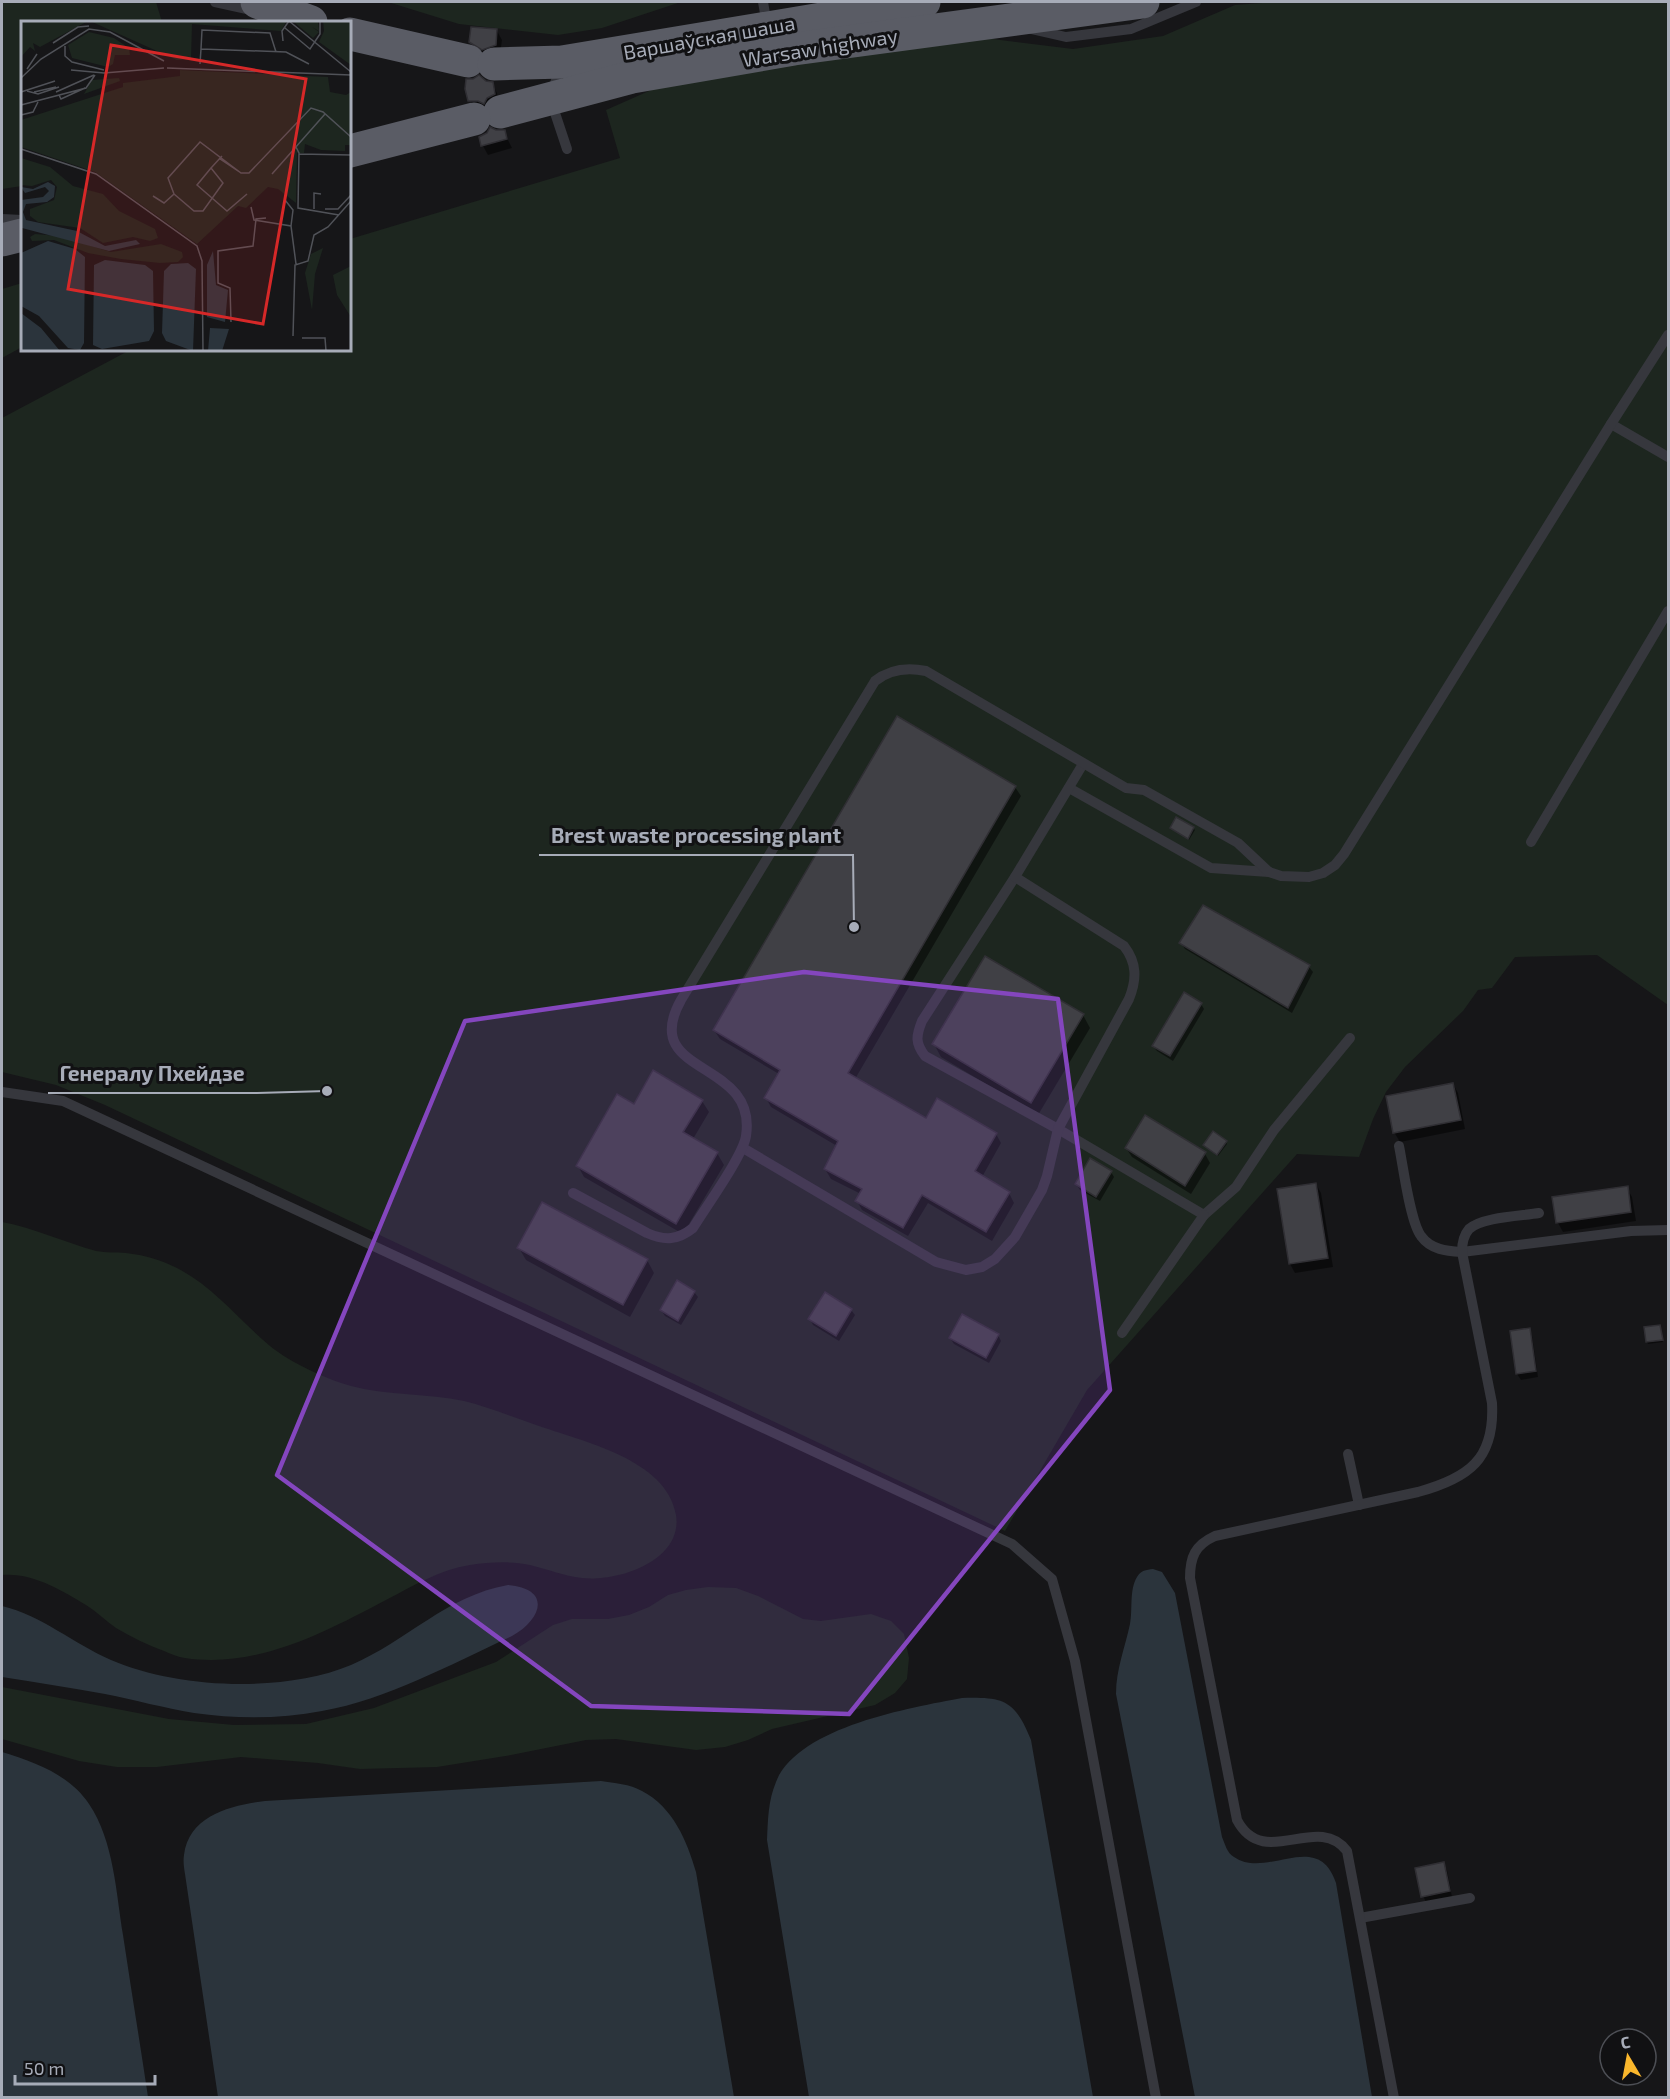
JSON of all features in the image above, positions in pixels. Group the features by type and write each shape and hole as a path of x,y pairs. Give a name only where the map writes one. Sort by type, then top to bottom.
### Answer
{"highway":[{"path":"257,2 308,21"},
{"name":"Варшаўская шаша","path":"351,34 481,62 562,62 765,14 924,2"},
{"name":"Warsaw highway","path":"351,151 644,75 794,49 1143,2"},
{"path":"2,240 21,235"}],"lane":[{"path":"215,2 299,21"},
{"path":"995,21 1066,37 1131,29 1197,2"},
{"path":"562,62 550,98 567,149"},
{"path":"2,219 21,220"},
{"path":"1069,788 1211,868 1309,877 1323,873 1335,865 1668,335"},
{"path":"1611,424 1668,457"},
{"path":"1531,842 1668,611"},
{"path":"573,1193 657,1237 671,1239 693,1228 742,1148 747,1127 740,1101 733,1090 681,1053 674,1045 671,1022 681,1000 875,681 893,671 915,669 926,671 1126,788 1144,790 1238,843 1269,872"},
{"path":"1083,764 1015,877 922,1021 916,1034 917,1045 925,1056 1058,1129 1204,1215"},
{"path":"742,1148 936,1262 966,1270 982,1267 995,1259 1015,1238 1042,1190 1058,1129 1130,999 1136,970 1132,957 1124,946 1015,877"},
{"path":"1122,1333 1204,1215 1236,1187 1274,1130 1350,1038"},
{"path":"2,1092 63,1101 1012,1544 1052,1579 1075,1661 1156,2097"},
{"path":"1399,1146 1415,1223 1421,1236 1431,1245 1445,1251 1462,1252 1631,1231 1668,1230"},
{"path":"1394,2097 1347,1851 1340,1841 1330,1837 1263,1842 1250,1837 1237,1820 1190,1578 1190,1563 1194,1552 1203,1542 1215,1536 1418,1492 1457,1478 1471,1467 1483,1454 1491,1439 1493,1422 1492,1403 1462,1252 1464,1236 1476,1225 1539,1213"},
{"path":"1348,1454 1359,1505"},
{"path":"1360,1918 1470,1898"}],"highlighted area":[{"path":"804,972 1058,999 1110,1390 849,1714 591,1706 277,1475 465,1021"}],"shaded area":[{"path":"2,2 156,2 162,21 21,21 21,186 2,189"},
{"path":"388,2 681,2 602,28 558,35 459,24"},
{"path":"1276,2 1668,2 1668,1005 1597,955 1515,957 1492,988 1478,990 1463,1011 1405,1067 1386,1092 1359,1157 1297,1154 1087,1390 1005,1531 105,1105 56,1085 2,1072 2,418 128,351 351,351 351,239 620,158 606,110 658,87 680,81 977,37 1073,49 1163,36 1235,5"},
{"path":"21,283 21,348 2,358 2,289"},
{"path":"2,1222 96,1251 139,1255 177,1268 215,1294 278,1352 309,1370 331,1379 365,1389 464,1401 576,1438 619,1455 640,1466 657,1480 669,1496 676,1515 675,1531 669,1545 659,1556 645,1565 629,1572 597,1578 575,1577 515,1563 485,1563 459,1567 426,1579 339,1624 290,1645 238,1658 212,1660 182,1658 158,1649 116,1628 86,1605 57,1588 24,1576 2,1575"},
{"path":"1153,1569 1162,1572 1175,1593 1222,1837 1228,1851 1234,1857 1247,1862 1261,1863 1305,1857 1317,1859 1328,1867 1336,1883 1372,2097 1195,2097 1116,1694 1119,1667 1130,1624 1135,1582 1142,1572"},
{"path":"508,1585 531,1592 537,1598 538,1606 530,1621 512,1636 395,1689 347,1705 306,1714 275,1717 210,1715 2,1677 2,1606 30,1616 111,1660 138,1670 199,1682 263,1683 295,1680 351,1665 465,1599"},
{"path":"708,1587 736,1588 758,1596 803,1619 821,1621 871,1614 891,1621 904,1634 909,1658 907,1679 895,1693 875,1705 772,1729 725,1747 696,1750 616,1739 586,1740 437,1767 360,1769 241,1757 157,1767 117,1767 79,1761 2,1739 2,1687 169,1719 234,1725 306,1724 374,1708 496,1662 553,1625 572,1619 608,1619 629,1615 649,1607 668,1595"},
{"path":"962,1698 998,1700 1006,1704 1019,1716 1031,1740 1093,2097 809,2097 767,1840 773,1789 788,1763 807,1747 831,1734 886,1714"},
{"path":"2,1752 50,1770 71,1785 89,1804 104,1834 113,1868 148,2097 2,2097"},
{"path":"601,1781 632,1787 653,1798 670,1815 683,1837 696,1872 734,2097 218,2097 184,1862 188,1841 203,1821 226,1809 265,1801"}],"building":[{"path":"471,27 497,29 496,45 482,50 469,42"},
{"path":"479,75 486,81 493,82 495,94 487,98 484,104 478,101 468,101 465,89 466,79 473,79"},
{"path":"490,127 505,130 507,139 481,146 479,137 487,133"},
{"path":"897,716 1016,786 848,1073 926,1118 937,1098 997,1133 975,1171 1010,1192 986,1232 922,1195 903,1228 855,1201 862,1189 824,1169 838,1141 764,1098 780,1070 713,1030"},
{"path":"1176,817 1194,827 1188,839 1170,828"},
{"path":"1203,905 1310,965 1288,1008 1179,943"},
{"path":"985,956 1084,1014 1031,1103 932,1044"},
{"path":"1184,992 1202,1003 1170,1056 1152,1046"},
{"path":"653,1070 703,1100 683,1132 718,1152 676,1224 576,1166 617,1094 634,1104"},
{"path":"1453,1083 1461,1120 1393,1133 1386,1096"},
{"path":"1145,1115 1206,1152 1185,1186 1125,1148"},
{"path":"1213,1131 1227,1141 1217,1155 1203,1145"},
{"path":"1090,1158 1112,1171 1096,1197 1075,1184"},
{"path":"1316,1183 1328,1258 1289,1264 1277,1189"},
{"path":"1628,1186 1631,1212 1556,1223 1552,1197"},
{"path":"542,1202 648,1259 623,1305 517,1248"},
{"path":"677,1280 695,1291 678,1321 660,1310"},
{"path":"825,1292 852,1309 836,1336 808,1319"},
{"path":"962,1314 999,1334 986,1358 949,1338"},
{"path":"1660,1325 1663,1340 1646,1342 1644,1327"},
{"path":"1530,1328 1536,1371 1516,1374 1510,1331"},
{"path":"1444,1862 1450,1891 1421,1897 1415,1868"}],"place":[{"name":"Brest waste processing plant","path":"854,927"},
{"name":"Генералу Пхейдзе","path":"327,1091"}]}
